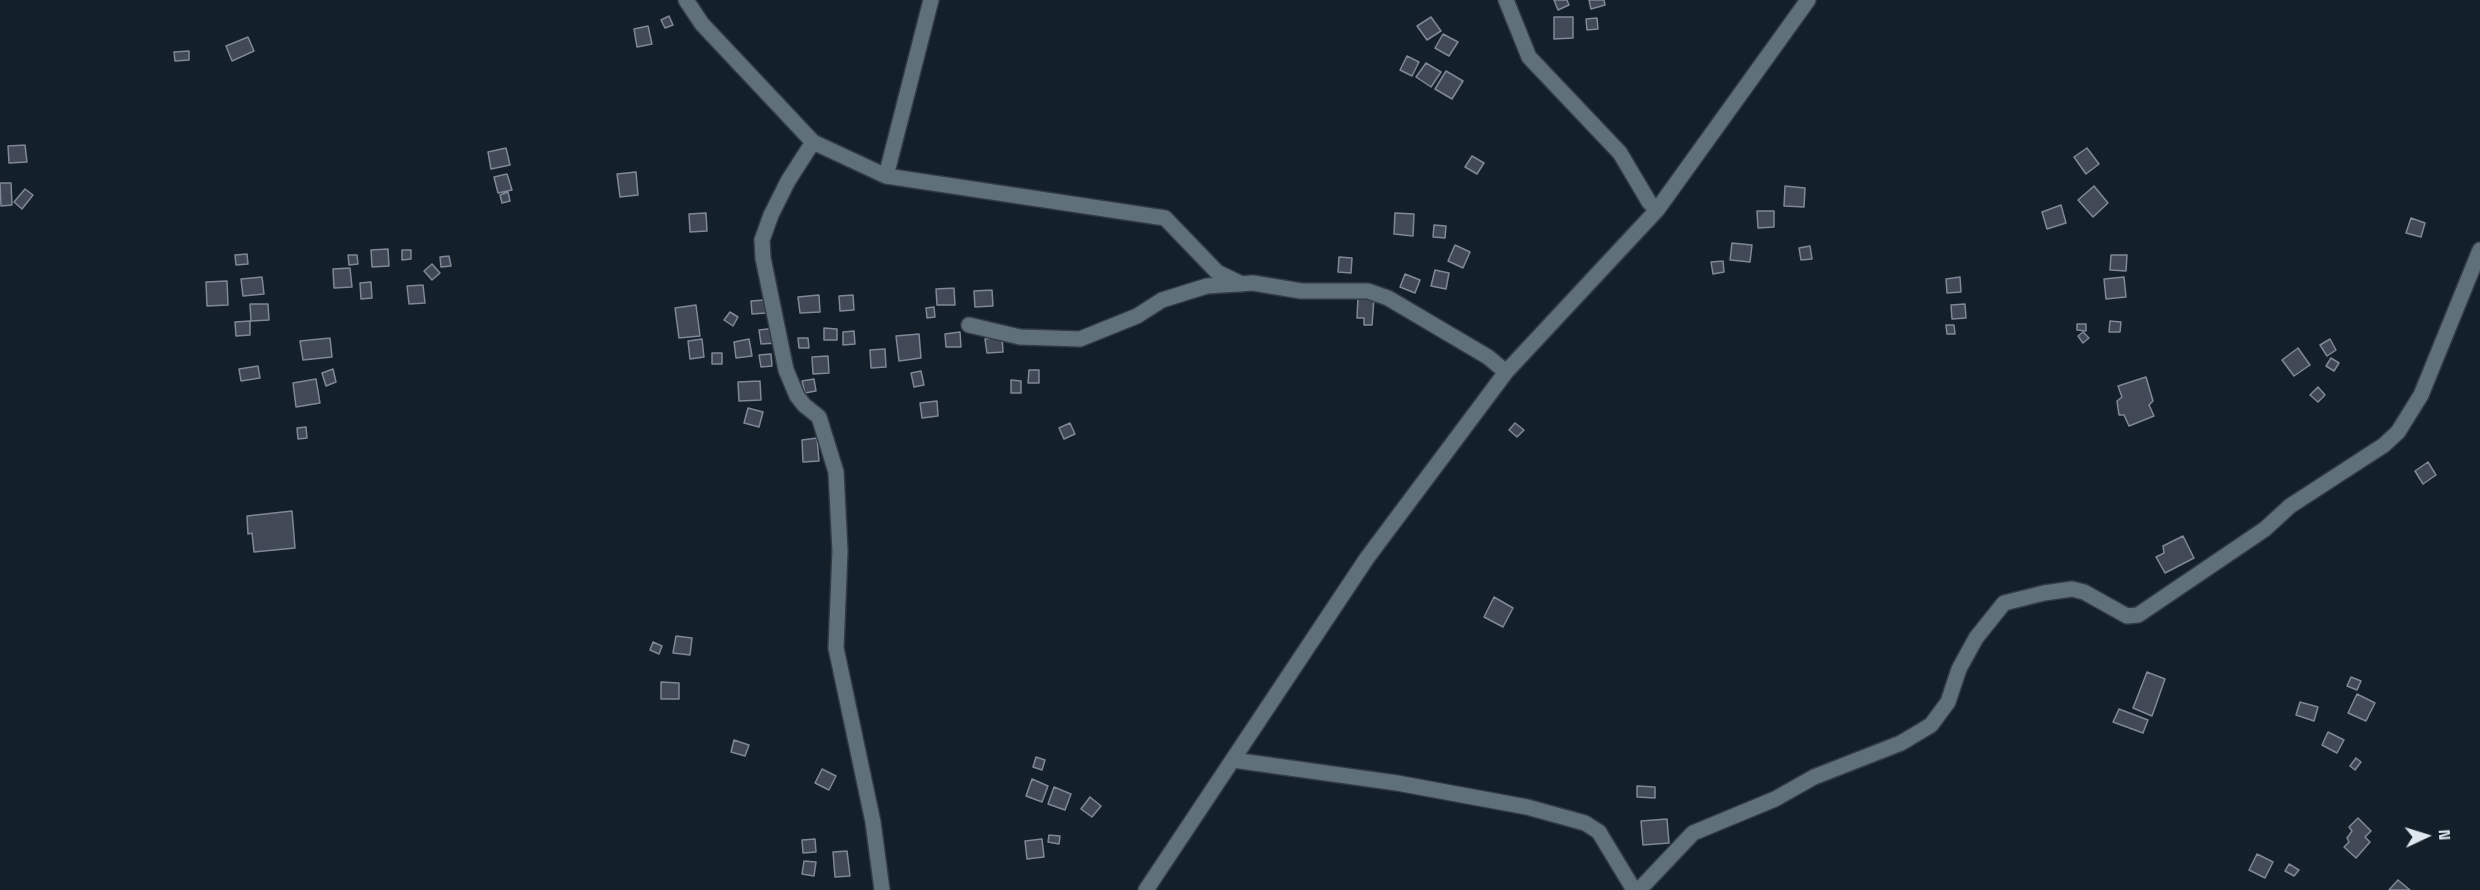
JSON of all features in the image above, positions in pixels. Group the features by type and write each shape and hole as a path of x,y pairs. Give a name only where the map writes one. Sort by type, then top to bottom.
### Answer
{"street":[{"path":"686,0 702,24 813,142 886,176 1165,218 1216,272 1242,284"},
{"path":"886,176 931,0"},
{"path":"1506,0 1529,57 1620,153 1649,202 1657,210"},
{"path":"1146,890 1367,558 1506,372 1657,210 1808,0"},
{"path":"813,142 788,181 771,215 762,240 763,258 786,370 797,396 819,417 836,472 840,551 836,648 873,822 882,890"},
{"path":"1639,890 1693,833 1775,799 1814,777 1900,743 1931,725 1948,702 1959,669 1976,638 2004,603 2072,589 2084,592 2127,616 2138,615 2265,529 2290,506 2384,445 2397,432 2421,395 2480,250"},
{"path":"969,325 1020,337 1080,339 1137,316 1162,300 1207,286 1253,283 1300,291 1368,291 1388,298 1488,357 1506,372"},
{"path":"1233,760 1397,783 1527,807 1585,823 1599,832 1634,890"}],"building":[{"path":"1554,0 1567,0 1569,5 1558,10"},
{"path":"1589,0 1604,0 1605,5 1591,9"},
{"path":"669,16 673,25 665,28 661,20"},
{"path":"1431,17 1441,31 1427,40 1417,26"},
{"path":"1554,17 1573,17 1573,38 1554,39"},
{"path":"1597,18 1598,29 1587,30 1586,19"},
{"path":"648,26 652,44 637,47 634,29"},
{"path":"1443,34 1458,42 1449,56 1435,48"},
{"path":"248,37 254,51 232,61 226,46"},
{"path":"189,51 189,60 175,61 174,52"},
{"path":"1407,56 1419,62 1412,76 1400,70"},
{"path":"1426,63 1441,72 1431,87 1416,77"},
{"path":"1446,71 1463,81 1452,99 1435,89"},
{"path":"25,145 27,162 9,163 8,146"},
{"path":"506,148 510,165 491,169 488,152"},
{"path":"2087,148 2099,164 2086,174 2074,157"},
{"path":"1472,156 1484,163 1477,174 1465,167"},
{"path":"636,172 638,195 620,197 617,174"},
{"path":"507,174 512,190 498,193 494,177"},
{"path":"0,183 11,183 12,205 1,206"},
{"path":"1785,186 1805,188 1804,207 1784,206"},
{"path":"2094,186 2108,203 2093,217 2078,200"},
{"path":"25,189 33,195 22,209 14,202"},
{"path":"508,192 510,201 502,203 500,195"},
{"path":"2061,205 2066,223 2047,229 2042,212"},
{"path":"1757,211 1774,211 1774,227 1758,228"},
{"path":"706,213 707,231 690,232 689,214"},
{"path":"1395,213 1414,214 1413,236 1394,234"},
{"path":"2411,218 2425,223 2421,237 2406,233"},
{"path":"1434,225 1446,226 1445,238 1433,237"},
{"path":"1732,243 1752,245 1750,262 1730,260"},
{"path":"1455,245 1470,252 1463,268 1448,261"},
{"path":"1810,246 1812,259 1801,260 1799,248"},
{"path":"388,249 389,266 372,267 371,250"},
{"path":"402,250 411,250 411,259 402,260"},
{"path":"247,254 248,264 236,265 235,255"},
{"path":"348,255 357,255 358,264 349,265"},
{"path":"2111,255 2127,255 2126,271 2110,270"},
{"path":"449,256 451,266 441,267 440,257"},
{"path":"1339,257 1352,258 1351,273 1338,272"},
{"path":"1723,261 1724,272 1713,274 1711,262"},
{"path":"432,264 440,273 432,280 424,271"},
{"path":"350,268 352,287 334,288 333,269"},
{"path":"1435,270 1449,273 1446,289 1431,286"},
{"path":"1405,274 1420,280 1415,293 1400,287"},
{"path":"262,277 264,294 243,296 241,279"},
{"path":"1960,277 1961,292 1947,293 1946,279"},
{"path":"2124,277 2126,297 2106,299 2104,279"},
{"path":"227,281 228,305 207,306 206,282"},
{"path":"371,282 372,298 361,299 360,283"},
{"path":"423,285 425,303 409,304 407,286"},
{"path":"954,288 955,305 937,305 936,289"},
{"path":"992,290 993,306 975,307 974,291"},
{"path":"819,295 820,312 800,313 798,297"},
{"path":"853,295 854,310 840,311 839,296"},
{"path":"1358,297 1374,298 1372,325 1364,325 1364,318 1357,318"},
{"path":"765,300 766,313 752,314 751,301"},
{"path":"250,304 268,304 269,320 251,321"},
{"path":"1965,304 1966,318 1952,319 1951,305"},
{"path":"696,305 700,336 679,338 675,308"},
{"path":"934,307 935,317 927,318 926,308"},
{"path":"730,312 738,317 733,326 724,320"},
{"path":"250,321 250,335 236,336 235,322"},
{"path":"2110,321 2121,322 2120,332 2109,332"},
{"path":"2077,324 2086,324 2086,331 2077,330"},
{"path":"1946,325 1954,325 1955,334 1947,334"},
{"path":"776,328 777,343 761,344 759,330"},
{"path":"824,328 837,329 837,340 824,340"},
{"path":"854,331 855,344 843,345 843,332"},
{"path":"960,332 961,347 946,347 945,334"},
{"path":"2083,332 2089,338 2083,343 2078,336"},
{"path":"919,334 921,358 899,361 896,336"},
{"path":"1002,337 1003,352 987,353 985,339"},
{"path":"330,338 332,357 303,360 300,341"},
{"path":"798,338 808,338 809,348 799,348"},
{"path":"702,339 704,357 690,359 688,341"},
{"path":"749,339 752,356 736,358 734,342"},
{"path":"2330,339 2336,350 2327,356 2320,345"},
{"path":"2298,348 2310,365 2294,376 2282,360"},
{"path":"885,349 886,367 871,368 870,350"},
{"path":"712,353 722,353 722,364 712,364"},
{"path":"771,354 772,366 761,367 759,355"},
{"path":"828,356 829,373 813,374 812,357"},
{"path":"2331,358 2339,363 2334,371 2326,366"},
{"path":"258,366 260,378 241,381 239,369"},
{"path":"333,369 336,382 326,386 322,373"},
{"path":"1029,370 1039,370 1039,383 1028,383"},
{"path":"921,371 924,385 914,387 911,373"},
{"path":"2146,377 2153,401 2149,405 2154,416 2129,426 2124,415 2119,415 2117,401 2122,397 2118,386"},
{"path":"316,379 320,403 296,407 293,383"},
{"path":"814,379 816,391 805,393 802,381"},
{"path":"1011,380 1021,381 1021,393 1011,393"},
{"path":"760,381 761,400 739,401 738,382"},
{"path":"2318,387 2325,395 2318,402 2310,395"},
{"path":"937,401 938,416 922,418 920,403"},
{"path":"748,408 763,412 759,427 744,423"},
{"path":"1070,423 1075,434 1064,439 1059,428"},
{"path":"1515,423 1524,430 1517,437 1509,430"},
{"path":"306,427 307,438 298,439 297,428"},
{"path":"817,438 819,461 803,462 802,440"},
{"path":"2428,462 2436,475 2423,484 2415,471"},
{"path":"292,511 295,548 254,552 252,533 248,534 247,516"},
{"path":"2183,536 2194,558 2165,573 2156,557 2164,553 2163,546"},
{"path":"1494,597 1513,608 1503,627 1484,617"},
{"path":"676,636 692,638 690,655 673,653"},
{"path":"653,642 662,646 659,654 650,650"},
{"path":"2147,672 2165,679 2152,716 2133,708"},
{"path":"2351,677 2361,681 2357,690 2347,686"},
{"path":"661,682 679,683 679,699 661,699"},
{"path":"2357,694 2375,703 2366,721 2348,713"},
{"path":"2300,702 2318,707 2314,721 2296,715"},
{"path":"2119,709 2148,720 2143,733 2113,722"},
{"path":"2328,732 2344,740 2337,753 2322,745"},
{"path":"734,740 749,745 745,756 731,752"},
{"path":"1036,757 1045,760 1042,770 1033,767"},
{"path":"2356,758 2361,762 2355,770 2350,766"},
{"path":"822,769 836,776 829,790 815,783"},
{"path":"1032,779 1048,786 1042,802 1026,796"},
{"path":"1637,786 1655,787 1655,798 1637,797"},
{"path":"1054,787 1071,794 1065,810 1048,804"},
{"path":"1090,797 1101,806 1092,817 1081,809"},
{"path":"2358,818 2371,831 2365,837 2370,842 2356,858 2344,847 2349,842 2347,838 2352,831 2349,827"},
{"path":"1667,819 1669,843 1643,845 1641,821"},
{"path":"1049,835 1060,836 1059,844 1048,842"},
{"path":"815,839 816,852 803,853 802,840"},
{"path":"1042,839 1044,857 1027,859 1025,841"},
{"path":"847,851 850,876 835,877 833,852"},
{"path":"2257,854 2273,862 2265,878 2249,870"},
{"path":"804,861 816,862 814,876 802,874"},
{"path":"2289,864 2299,870 2294,876 2285,871"},
{"path":"2398,880 2410,890 2389,890"}]}
